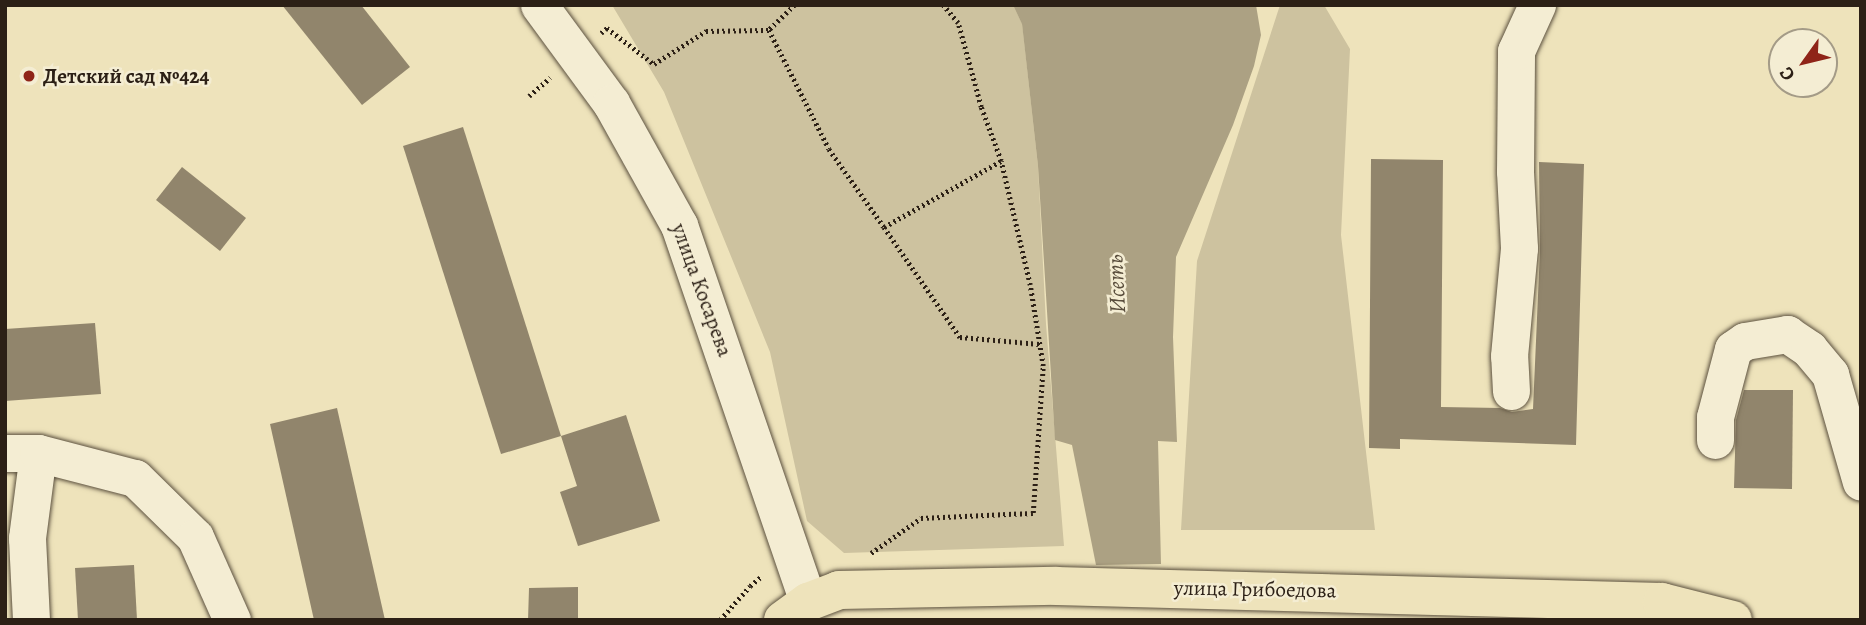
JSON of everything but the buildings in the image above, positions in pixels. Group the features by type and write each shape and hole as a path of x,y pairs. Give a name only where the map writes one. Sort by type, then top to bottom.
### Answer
{"main road":[{"name":"улица Грибоедова","path":"795,611 839,590 1056,586 1266,589 1662,602 1733,620"}],"street":[{"name":"улица Косарева","path":"539,5 611,103 679,225 728,360 795,611"},
{"path":"1511,391 1509,356 1519,248 1515,170 1516,51 1537,5"},
{"path":"1715,440 1718,406 1727,383 1733,349 1745,341 1787,334 1809,349 1830,374 1861,482"},
{"path":"31,620 21,453 135,478 195,537 232,620"},
{"path":"5,593 27,538"}],"path":[{"path":"607,28 654,64 706,31 769,30 795,5"},
{"path":"866,556 921,518 1033,513 1043,366 1030,285 1001,161 981,107 958,23 943,5"},
{"path":"769,30 830,149 960,337 1040,344"},
{"path":"884,227 1001,161"},
{"path":"720,620 762,576"}],"shaded area":[{"path":"612,5 1013,5 1022,23 1038,166 1046,324 1064,546 844,553 807,521 770,352 664,92"},
{"path":"1280,5 1324,5 1350,49 1341,235 1375,530 1181,530 1197,261"}],"water":[{"name":"Исеть","path":"1013,5 1256,5 1261,35 1254,66 1233,125 1176,257 1173,337 1177,442 1158,441 1161,564 1096,565 1072,445 1055,440 1038,166 1022,24"}],"place":[{"name":"Детский сад №424","path":"29,76"}]}
